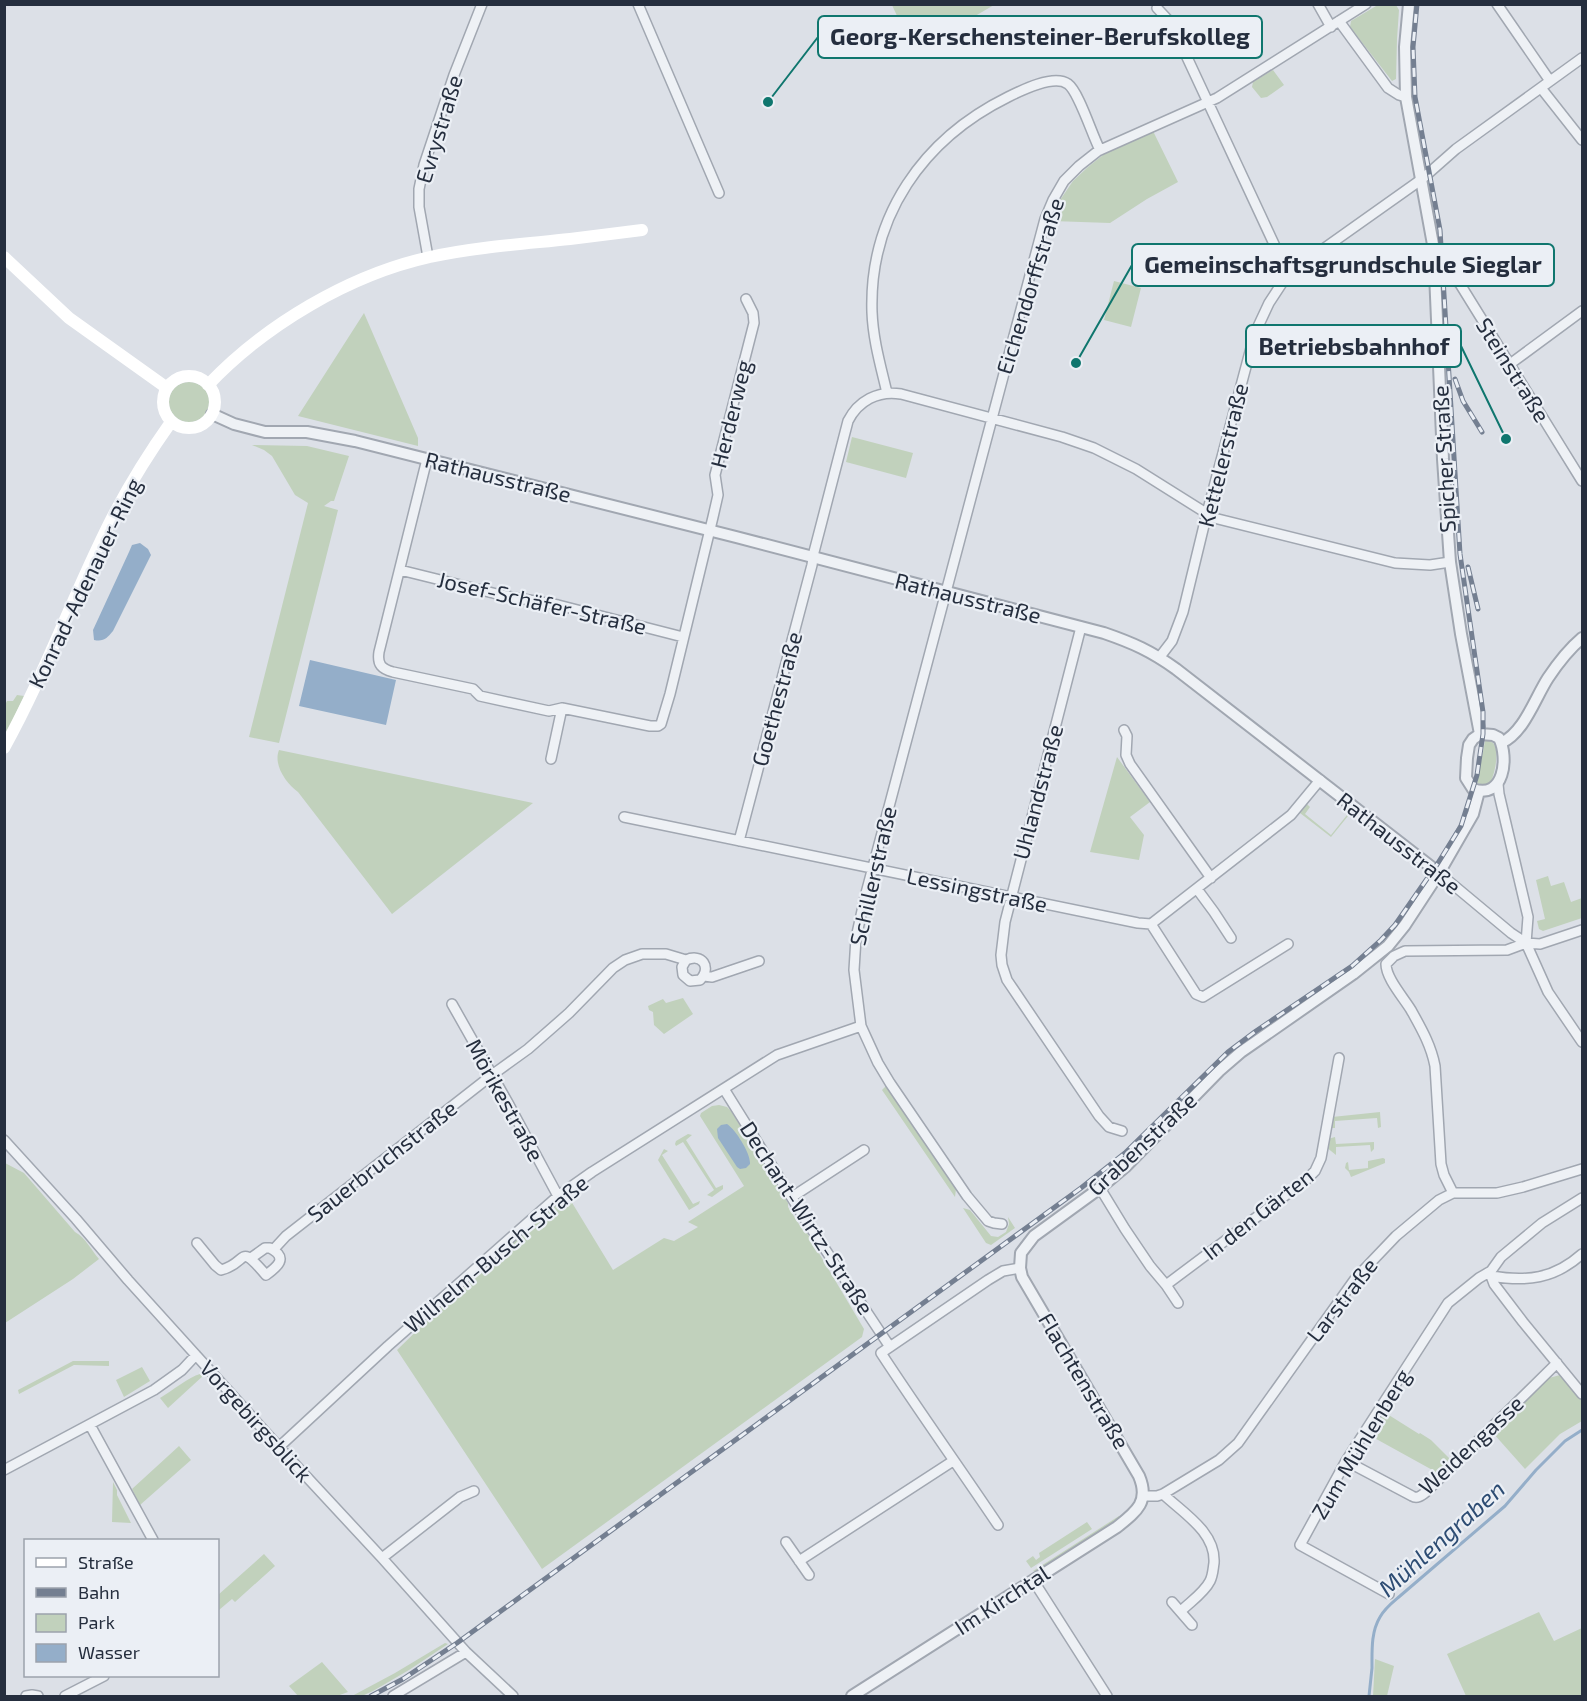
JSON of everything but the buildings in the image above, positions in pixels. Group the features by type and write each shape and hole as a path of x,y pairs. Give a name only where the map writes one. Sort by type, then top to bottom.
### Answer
{"main road":[{"path":"208,385 238,356 275,328 312,304 380,273 428,258 511,244 642,230"},
{"path":"4,256 69,318 167,388"},
{"path":"187,376 198,378 208,385 215,402 212,414 205,423 194,428 182,428 171,422 164,412 163,405 167,388 176,380 187,376"},
{"name":"Konrad-Adenauer-Ring","path":"4,748 39,679 112,518 147,457 171,422"}],"street":[{"name":"Evrystraße","path":"428,258 419,207 419,189 424,165 454,75 482,4"},
{"path":"638,4 719,193"},
{"path":"1318,4 1388,88 1406,97"},
{"name":"Eichendorffstraße","path":"946,592 1046,219 1053,200 1064,181 1084,161 1100,150 1208,103 1366,4"},
{"name":"Spicher Straße","path":"1409,4 1405,47 1406,97 1434,250 1450,562 1459,625 1480,734"},
{"path":"1497,4 1550,81"},
{"path":"1157,8 1171,23 1288,274"},
{"name":"Kettelerstraße","path":"1159,658 1179,627 1256,333 1269,303 1288,274 1422,179 1456,150 1582,58"},
{"path":"1100,150 1076,92 1068,84 1057,80 1015,94 988,108 956,129 934,150 906,185 896,203 882,233 876,261 873,321 887,393 920,398 1062,437 1103,451 1152,478 1214,518 1395,563 1430,565 1450,562"},
{"path":"1541,88 1582,140"},
{"name":"Steinstraße","path":"1435,270 1448,274 1460,284 1582,481"},
{"name":"Herderweg","path":"562,708 650,726 661,724 710,531 718,495 715,475 754,323 753,313 746,299"},
{"path":"1510,364 1582,311"},
{"name":"Goethestraße","path":"739,841 848,421 865,400 887,393"},
{"name":"Rathausstraße","path":"212,414 234,424 265,432 307,432 326,435 428,459 1081,627 1125,640 1147,650 1320,780 1526,943 1548,992 1582,1042"},
{"path":"428,459 379,663 381,667 392,672 473,689 480,696 549,711 562,708 551,759"},
{"name":"Josef-Schäfer-Straße","path":"400,570 501,595 558,605 684,637"},
{"name":"Schillerstraße","path":"946,592 858,929 854,962 855,983 861,1026 884,1073 968,1197 988,1221 1002,1224"},
{"name":"Uhlandstraße","path":"1081,627 1011,897 1001,946 1002,965 1007,980 1099,1116 1109,1127 1122,1131"},
{"path":"1501,743 1508,740 1519,728 1547,680 1565,655 1582,638"},
{"path":"1124,730 1127,736 1126,755 1130,764 1211,878"},
{"path":"1480,734 1493,735 1499,738 1501,743 1503,759 1498,784 1492,789 1479,791 1470,787 1466,774 1469,746 1473,739 1480,734"},
{"path":"1288,944 1203,997 1196,994 1151,924 1292,815 1320,780"},
{"path":"1498,784 1498,794 1528,917 1526,943"},
{"name":"Grabenstraße","path":"1020,1268 1022,1250 1034,1236 1125,1167 1219,1071 1241,1052 1381,953 1395,938 1438,873 1473,814 1479,791"},
{"name":"Lessingstraße","path":"624,817 1151,924"},
{"path":"1197,889 1231,938"},
{"path":"1582,930 1540,944 1526,943 1507,950 1405,951 1386,964 1386,969 1421,1028 1432,1052 1435,1066 1441,1164 1453,1193 1497,1193 1582,1169"},
{"name":"Sauerbruchstraße","path":"197,1243 214,1265 221,1270 244,1256 251,1258 265,1248 274,1250 286,1236 541,1039 606,975 625,960 649,953 666,954 686,960"},
{"path":"697,958 702,960 706,971 700,980 686,979 682,967 686,960 697,958"},
{"path":"704,976 712,977 759,961"},
{"name":"Mörikestraße","path":"452,1004 558,1196"},
{"name":"Wilhelm-Busch-Straße","path":"279,1447 388,1346 558,1196 777,1055 861,1026"},
{"name":"In den Gärten","path":"1166,1284 1315,1171 1321,1158 1339,1058"},
{"name":"Dechant-Wirtz-Straße","path":"724,1089 835,1265 891,1347"},
{"name":"Vorgebirgsblick","path":"4,1140 466,1653 513,1696"},
{"path":"792,1197 864,1150"},
{"path":"1100,1188 1150,1266 1166,1284 1178,1303"},
{"name":"Larstraße","path":"1143,1496 1163,1494 1219,1460 1238,1443 1355,1279 1396,1236 1439,1200 1453,1193"},
{"name":"Zum Mühlenberg","path":"1389,1594 1300,1545 1346,1461 1448,1303 1479,1278 1491,1274 1501,1257 1542,1224 1582,1198"},
{"path":"251,1258 266,1275 279,1265 279,1256 274,1250"},
{"path":"1582,1254 1568,1266 1548,1275 1526,1279 1491,1274 1494,1284 1582,1395"},
{"path":"998,1525 881,1353 988,1280 1003,1271 1020,1268"},
{"name":"Flachtenstraße","path":"1020,1268 1022,1277 1140,1476 1143,1496"},
{"path":"4,1470 154,1390 182,1370 196,1355"},
{"name":"Weidengasse","path":"1346,1461 1415,1498 1420,1497 1557,1363"},
{"path":"90,1425 152,1539"},
{"path":"799,1561 953,1461"},
{"path":"382,1558 460,1497 474,1491"},
{"path":"1163,1494 1205,1533 1213,1550 1213,1569 1210,1581 1180,1611"},
{"name":"Im Kirchtal","path":"852,1696 1117,1527 1139,1508 1143,1496"},
{"path":"786,1542 809,1575"},
{"path":"1033,1580 1107,1696"},
{"path":"1172,1602 1192,1625"},
{"path":"393,1696 466,1653"},
{"path":"65,1696 102,1677"},
{"path":"26,1696 38,1696"}],"green space":[{"path":"892,5 994,5 934,40 915,55"},
{"path":"1380,5 1396,5 1399,10 1396,79 1392,81 1350,27 1351,21"},
{"path":"1273,70 1284,85 1267,97 1261,98 1252,87 1253,82"},
{"path":"1153,131 1178,182 1110,223 1052,221 1058,203 1073,181 1088,167 1108,151"},
{"path":"1114,281 1141,288 1131,327 1104,320"},
{"path":"364,313 418,438 418,446 298,416"},
{"path":"189,382 203,388 209,402 203,416 189,422 175,416 169,402 175,388"},
{"path":"852,437 913,453 906,478 846,462"},
{"path":"252,445 307,446 349,456 334,501 324,506 338,510 279,743 249,737 308,503 295,495 272,456"},
{"path":"17,695 24,696 5,736 5,705 7,701 13,701"},
{"path":"1487,740 1495,745 1496,760 1492,780 1484,785 1477,783"},
{"path":"279,750 533,803 392,914 298,792 285,779 279,768"},
{"path":"1117,757 1150,802 1130,817 1144,835 1139,860 1090,852"},
{"path":"1307,804 1310,807 1305,814 1331,835 1348,816 1331,837 1300,813"},
{"path":"1548,876 1551,886 1564,882 1571,902 1582,898 1582,918 1543,931 1539,929 1537,921 1545,919 1536,880"},
{"path":"683,998 693,1014 664,1034 654,1025 653,1012 648,1006 663,999 666,1003"},
{"path":"886,1086 954,1185 955,1197 882,1090"},
{"path":"719,1105 731,1111 788,1203 788,1207 804,1232 807,1233 864,1329 862,1337 542,1569 397,1350 439,1309 554,1206 571,1201 613,1270 664,1238 674,1241 698,1227 688,1222 744,1186 700,1116 712,1106"},
{"path":"1380,1112 1381,1127 1378,1128 1377,1118 1335,1121 1335,1128 1330,1128 1332,1117"},
{"path":"688,1134 692,1135 686,1140 716,1188 723,1185 723,1189 712,1197 707,1195 714,1190 683,1142 676,1146 675,1144"},
{"path":"1335,1137 1336,1144 1374,1142 1374,1149 1371,1152 1370,1145 1336,1147 1336,1155 1326,1147 1328,1139"},
{"path":"664,1149 668,1151 662,1155 693,1204 700,1201 689,1210 658,1160"},
{"path":"1383,1158 1385,1163 1351,1177 1345,1168 1348,1162 1349,1170 1368,1168 1368,1161"},
{"path":"5,1163 24,1173 99,1259 73,1279 5,1323"},
{"path":"963,1208 970,1210 991,1236 998,1237 1006,1232 1009,1224 1008,1217 1015,1228 991,1245 986,1243"},
{"path":"73,1361 109,1361 109,1366 74,1365 19,1394 18,1390"},
{"path":"142,1367 150,1381 124,1397 116,1380"},
{"path":"200,1374 204,1375 168,1408 160,1398"},
{"path":"1560,1375 1582,1399 1582,1421 1560,1434 1525,1469 1493,1433 1549,1378"},
{"path":"1384,1412 1431,1440 1450,1459 1436,1472 1369,1435"},
{"path":"179,1446 191,1460 140,1505 132,1489"},
{"path":"113,1482 117,1495 131,1523 112,1522"},
{"path":"1119,1516 1036,1572 1033,1571"},
{"path":"1087,1522 1092,1529 1031,1568 1026,1561 1033,1556 1036,1560 1040,1557 1039,1553"},
{"path":"264,1554 275,1566 235,1602 232,1599 219,1610 219,1594"},
{"path":"1539,1612 1554,1641 1582,1628 1582,1696 1466,1696 1447,1654"},
{"path":"445,1643 448,1644 373,1691 362,1696 352,1696 395,1673"},
{"path":"1375,1659 1394,1666 1387,1696 1373,1696"},
{"path":"322,1662 348,1692 337,1696 298,1696 289,1686"}],"water":[{"path":"140,543 148,549 151,555 113,631 105,639 94,640 93,630 132,545"},
{"path":"310,660 396,680 386,725 299,706"},
{"path":"727,1124 746,1149 750,1164 746,1168 737,1167 718,1138 717,1129"}],"waterway":[{"name":"Mühlengraben","path":"1369,1696 1374,1635 1377,1623 1384,1611 1505,1506 1565,1441 1582,1430"}],"railway":[{"path":"371,1696 403,1679 457,1643 1081,1188 1125,1153 1228,1052 1352,966 1381,940 1395,925 1461,826 1477,775 1483,734 1483,712 1460,554 1440,230 1415,97 1413,47 1417,4"},
{"path":"1455,379 1463,401 1482,432"},
{"path":"1468,567 1478,609"}],"place":[{"name":"Georg-Kerschensteiner-Berufskolleg","path":"768,102"},
{"name":"Gemeinschaftsgrundschule Sieglar","path":"1076,363"},
{"name":"Betriebsbahnhof","path":"1506,439"}]}
